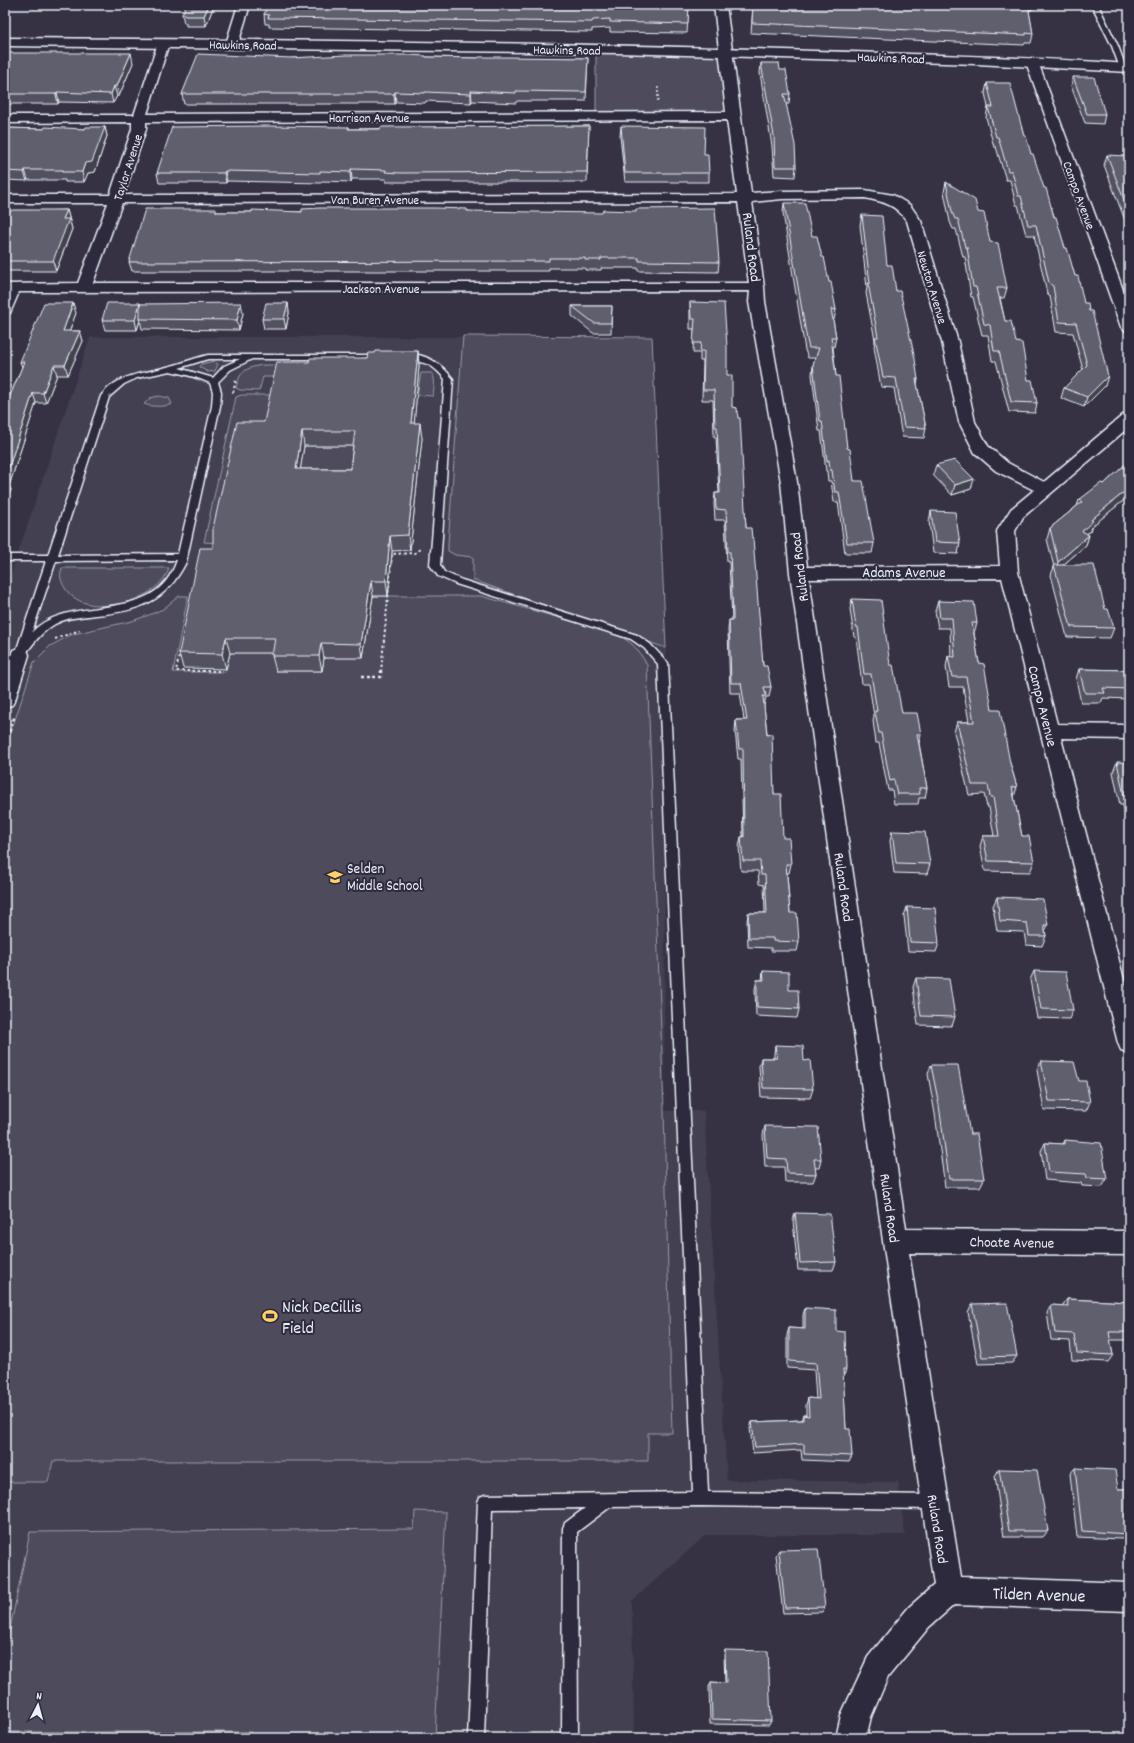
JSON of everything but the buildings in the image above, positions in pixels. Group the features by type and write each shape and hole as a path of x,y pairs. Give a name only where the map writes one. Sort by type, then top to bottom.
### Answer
{"street":[{"path":"232,44 244,5"},
{"name":"Ruland Road","path":"720,5 733,116 758,287 757,302 789,482 799,573 895,1241 934,1502 949,1591"},
{"name":"Hawkins Road","path":"5,42 726,51 1032,62 1126,68"},
{"name":"Taylor Avenue","path":"84,288 139,129 139,119 163,44"},
{"name":"Campo Avenue","path":"1032,62 1122,289 1129,327"},
{"name":"Harrison Avenue","path":"5,119 733,116"},
{"name":"Newton Avenue","path":"746,198 789,195 865,194 888,198 905,208 914,221 950,342 967,422 981,449 1002,467 1045,489"},
{"name":"Van Buren Avenue","path":"5,199 746,198"},
{"name":"Jackson Avenue","path":"9,288 758,287"},
{"path":"5,310 9,288"},
{"name":"Campo Avenue","path":"1129,419 1017,513 1006,531 1008,572 1129,1043"},
{"name":"Adams Avenue","path":"799,573 1008,572"},
{"path":"5,700 20,655"},
{"path":"1049,731 1129,732"},
{"name":"Choate Avenue","path":"895,1241 1129,1244"},
{"path":"851,1738 856,1715 878,1667 919,1617 949,1591"},
{"name":"Tilden Avenue","path":"949,1591 1129,1597"}],"lane":[{"path":"1095,5 1126,68"},
{"path":"20,655 105,396 121,382 135,376 170,369 191,361 208,357 418,357 431,361 441,369 449,379 435,565 441,574 459,582 634,637 647,646 663,663 701,1499"},
{"path":"214,382 227,368 242,361 259,357"},
{"path":"170,369 190,372 214,382"},
{"path":"20,655 32,639 44,627 57,619 75,614 124,609 147,600 164,589 176,575 216,406 217,392 214,382"},
{"path":"5,558 181,557"},
{"path":"476,1738 485,1502 701,1499 934,1502"},
{"path":"570,1738 570,1528 607,1501"}],"path":[{"path":"361,677 381,677 392,554 415,553 423,547"},
{"path":"181,648 176,671 223,671"}],"shaded area":[{"path":"596,49 726,51 733,116 596,116"},
{"path":"463,336 652,337 666,648 473,580 473,557 455,555 448,551"},
{"path":"90,337 652,337 666,648 664,1110 347,1109 704,1111 727,1480 898,1482 905,1535 706,1535 632,1601 634,1738 5,1738 5,592"},
{"path":"214,361 218,364 215,371 208,372 199,367 201,364"},
{"path":"264,365 365,366 311,377 263,377 259,391 240,390 236,388 237,382 244,371 252,367"},
{"path":"421,373 432,373 434,381 433,396 417,395"},
{"path":"241,395 275,395 217,543 204,542 236,397"},
{"path":"159,396 169,398 172,404 166,406 150,406 144,404 150,398"},
{"path":"304,446 357,446 352,484 298,484"},
{"path":"62,568 169,568 162,581 150,592 134,600 117,604 100,605 84,602 70,595 61,580 60,575"},
{"path":"179,596 188,596 173,672 225,672 230,653 278,653 276,671 322,671 324,658 363,658 373,596 481,596 613,633 633,645 647,665 664,1110 672,1433 648,1433 648,1461 53,1461 48,1482 5,1482 5,750 34,662 50,646 73,634 132,621 149,615 163,609"},
{"path":"415,1511 446,1512 435,1738 250,1738 251,1732 5,1732 5,1653 30,1532 414,1529"}],"place":[{"name":"Selden Middle School","path":"335,877"},
{"name":"Nick DeCillis Field","path":"270,1316"}]}
